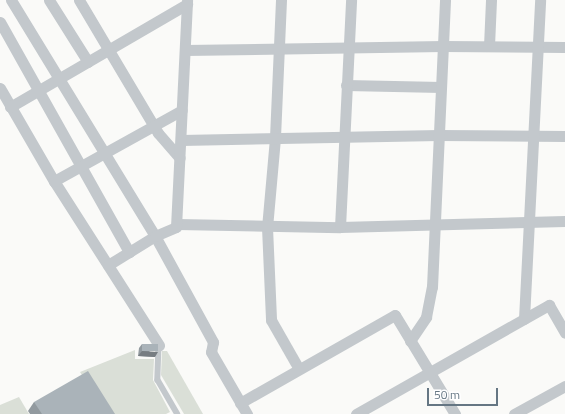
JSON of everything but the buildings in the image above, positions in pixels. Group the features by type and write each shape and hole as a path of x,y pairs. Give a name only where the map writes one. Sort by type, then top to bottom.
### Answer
{"street":[{"path":"11,0 103,154 155,236 213,342 211,352 246,414"},
{"path":"49,0 88,62"},
{"path":"79,0 153,124 180,158"},
{"path":"281,0 275,138 267,227 270,320 299,369"},
{"path":"340,227 351,0"},
{"path":"410,341 426,317 432,287 445,0"},
{"path":"489,46 491,0"},
{"path":"524,319 540,0"},
{"path":"10,107 187,2"},
{"path":"108,265 155,236 176,227 177,224 187,2"},
{"path":"0,22 129,252"},
{"path":"185,50 443,46 565,47"},
{"path":"346,85 441,87"},
{"path":"0,88 54,181 159,344"},
{"path":"54,181 153,124 182,110"},
{"path":"181,140 439,135 565,136"},
{"path":"177,224 267,227 340,227 565,221"},
{"path":"356,414 549,305 565,333"},
{"path":"240,403 395,315 455,414"},
{"path":"514,414 565,386"}],"lane":[{"path":"159,344 158,380 178,414"}],"shaded area":[{"path":"135,350 135,359 154,359 153,380 170,412 166,414 106,414 80,372"},
{"path":"162,351 167,351 203,414 184,414 161,375"},
{"path":"19,397 29,414 0,414 0,405"}]}
